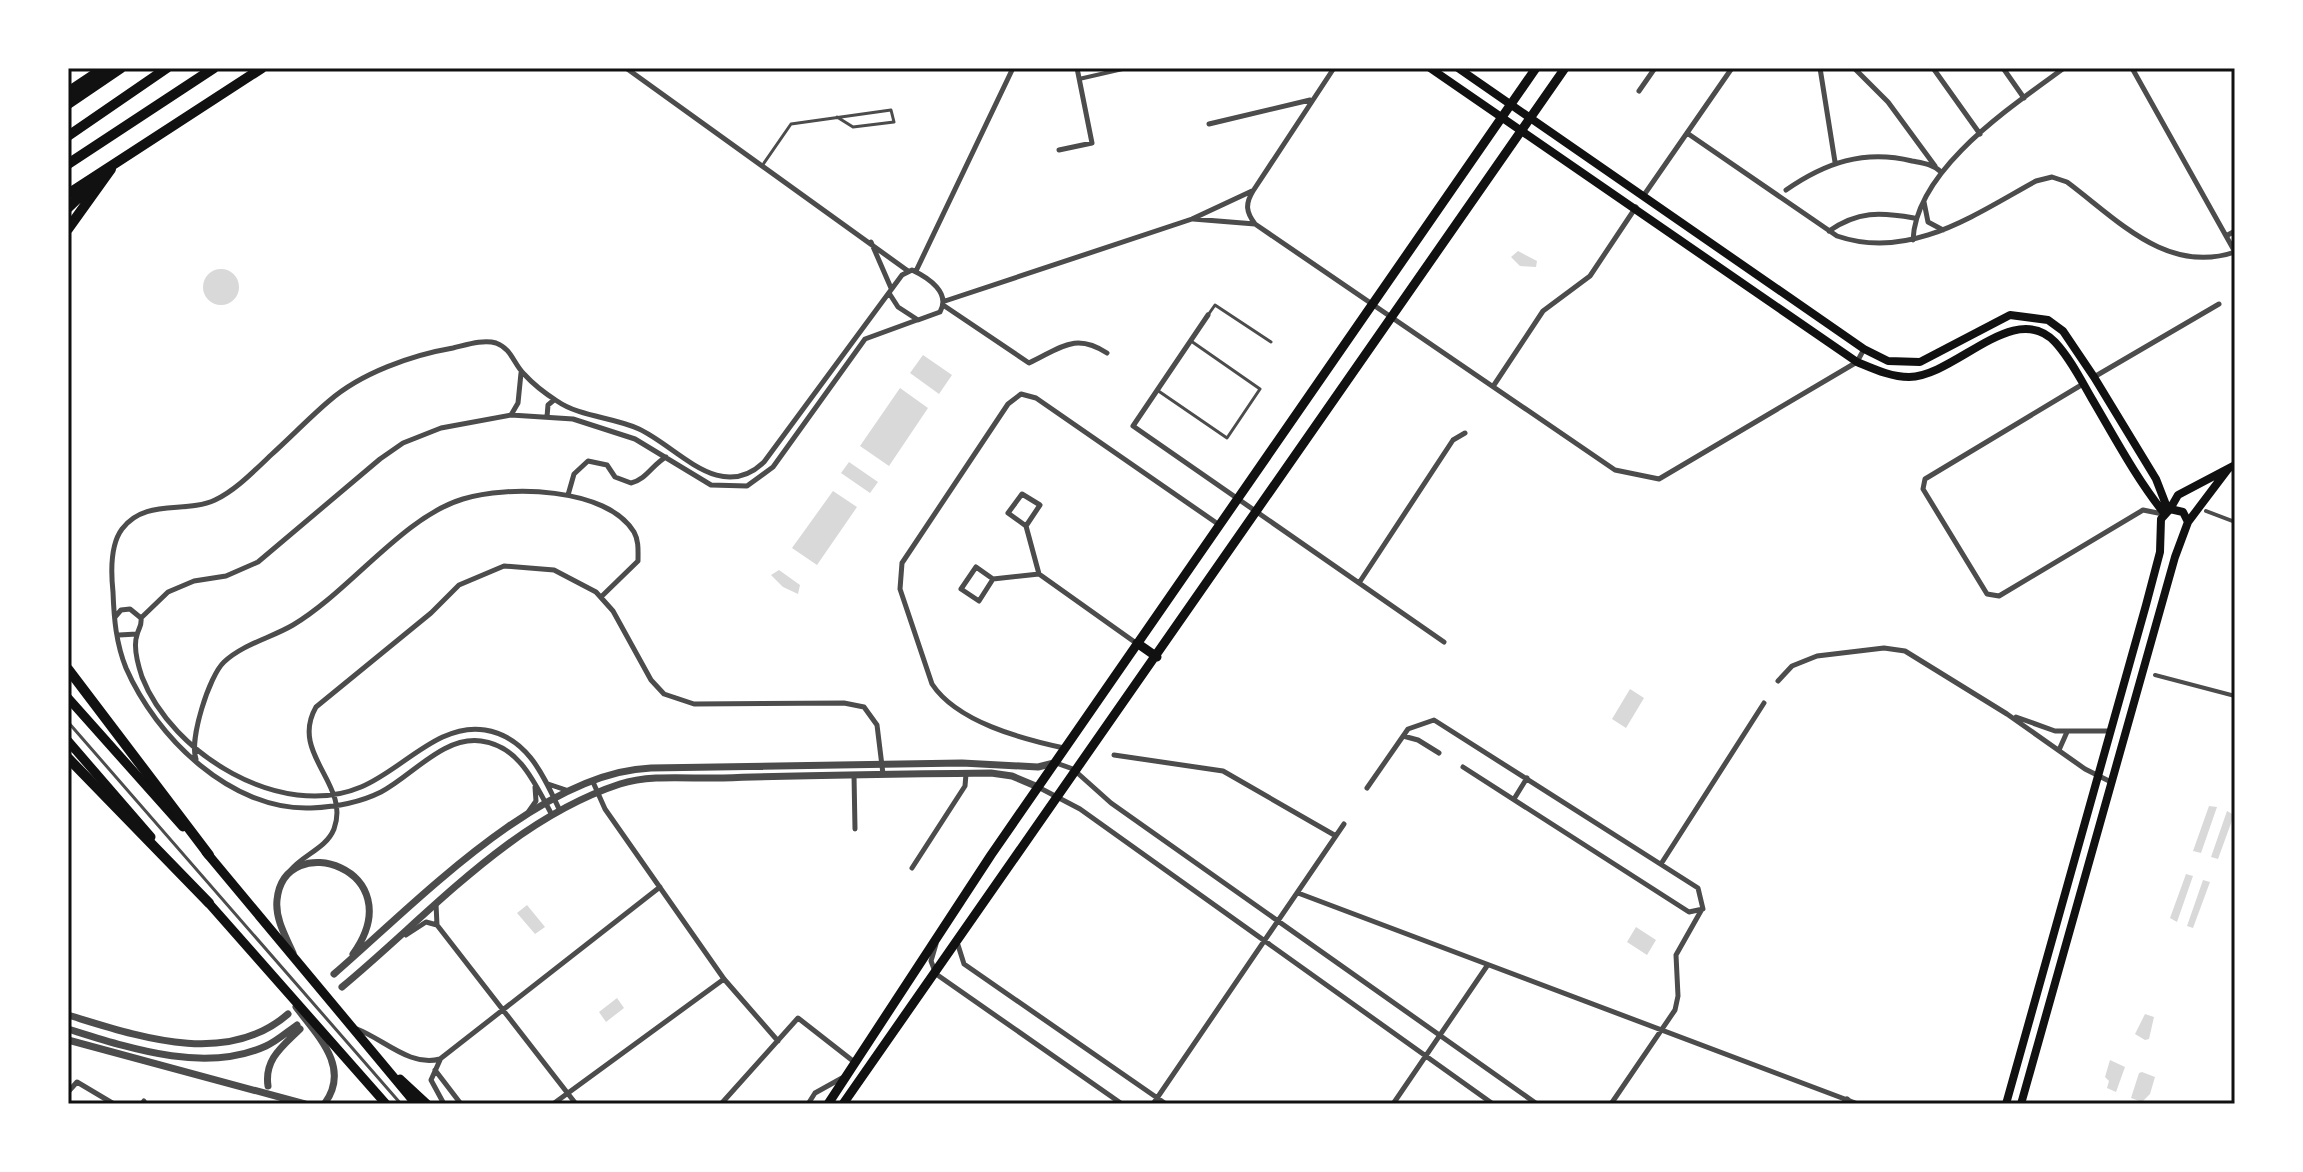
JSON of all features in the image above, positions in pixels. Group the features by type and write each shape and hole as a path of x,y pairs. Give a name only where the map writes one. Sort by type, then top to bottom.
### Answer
{"highway":[{"path":"70,100 104,68"},
{"path":"70,100 121,68"},
{"path":"68,136 167,68"},
{"path":"68,164 214,68"},
{"path":"68,194 262,68"},
{"path":"68,208 114,166"},
{"path":"68,229 114,166"},
{"path":"68,669 209,855"},
{"path":"68,758 209,903"}],"main road":[{"path":"1430,68 1637,207 1857,362 1885,373 1911,377 1935,372 2000,335 2026,328 2053,340 2083,384 2143,486 2166,512 2183,512 2188,522"},
{"path":"1458,68 1864,349 1888,361 1920,362 2010,315 2048,320 2063,331 2094,377 2156,479 2166,512"},
{"path":"828,1104 853,1061 1038,787 1536,68"},
{"path":"846,1104 1565,68"},
{"path":"2006,1104 2160,552 2166,512 2178,495 2232,467"},
{"path":"2021,1104 2184,532 2188,522 2232,467"},
{"path":"2162,529 2171,536 2184,532"},
{"path":"1137,643 1157,657"},
{"path":"68,698 209,855 416,1104"},
{"path":"68,741 320,1034 386,1104"},
{"path":"390,1073 410,1086 427,1104"}],"street":[{"path":"556,813 553,796 523,747 499,734 470,729 444,736 372,782 332,795 295,796 260,788 242,780 194,744 165,713 144,681 137,657 137,634 141,618 168,592 194,581 226,576 258,562 358,476 403,443 441,428 511,415 547,417 602,426 658,451 711,485 732,488 761,478 773,467 865,339 940,312 943,295 916,271 908,271 871,241 626,68"},
{"path":"916,271 1013,68"},
{"path":"1059,150 1092,143 1077,68"},
{"path":"1079,79 1127,68"},
{"path":"1334,68 1253,191 1247,209 1255,224 1615,470 1659,479 1857,362 1864,349"},
{"path":"1639,91 1655,68"},
{"path":"1494,385 1543,311 1590,276 1732,68"},
{"path":"1820,68 1835,162"},
{"path":"1854,68 1888,102 1941,172"},
{"path":"1933,68 1980,134"},
{"path":"2003,68 2024,98"},
{"path":"1913,240 1914,218 1941,172 1980,134 2064,68"},
{"path":"1687,133 1829,231 1851,241 1880,246 1913,240 1944,230 2036,181 2052,177 2067,182 2170,254 2197,259 2235,252 2132,68"},
{"path":"1209,124 1311,100"},
{"path":"1786,190 1835,162 1860,156 1898,157 1935,167"},
{"path":"944,303 1192,219 1253,191"},
{"path":"1637,207 1649,204 1645,196"},
{"path":"1924,201 1928,222 1944,230"},
{"path":"1829,231 1847,220 1871,213 1914,218"},
{"path":"1192,219 1255,224"},
{"path":"2226,236 2235,231"},
{"path":"871,241 898,307 918,320"},
{"path":"556,813 544,802 511,752 479,741 460,742 381,792 335,806 294,808 256,799 198,763 164,729 125,665 119,635 114,629 112,573 122,530 147,511 192,507 218,499 253,471 331,398 394,365 437,350 488,342 504,347 521,372 554,400 638,429 715,476 734,477 758,468 890,290 908,271"},
{"path":"944,303 1029,363 1079,340 1090,342 1107,353"},
{"path":"2094,377 2219,304"},
{"path":"1208,315 1133,426 1444,642"},
{"path":"511,415 518,403 521,372"},
{"path":"2083,384 1925,479 1923,489 1987,594 1999,596 2143,510 2166,512"},
{"path":"1065,748 1001,730 940,697 932,684 900,589 906,554 1008,404 1021,394 1036,398 1220,525"},
{"path":"547,417 548,405 554,400"},
{"path":"1359,583 1453,440 1465,433"},
{"path":"656,462 657,440"},
{"path":"568,495 574,474 588,461 607,465 615,477 631,483 642,478 656,462 666,457"},
{"path":"198,763 194,744 205,699 222,663 308,615 419,522 470,497 512,490 568,495 609,511 628,524 636,534 638,561 601,596"},
{"path":"1026,526 1040,505 1022,494 1008,513 1026,526 1039,574 1137,643"},
{"path":"2206,511 2235,522"},
{"path":"296,959 277,914 279,890 293,867 328,840 334,828 335,806 308,737 309,718 316,707 431,613 459,585 504,566 530,566 564,573 601,596 651,680 664,694 694,704 844,703 864,707 877,725 883,774"},
{"path":"993,579 979,601 961,589 976,567 993,579 1039,574"},
{"path":"114,617 121,610 130,609 141,618"},
{"path":"119,635 137,634"},
{"path":"1778,681 1792,666 1817,656 1895,648 1914,654 2111,782"},
{"path":"2155,675 2235,696"},
{"path":"1661,864 1764,703"},
{"path":"2007,714 2055,731 2110,731"},
{"path":"1367,788 1402,736 1417,723 1434,720 1698,888 1703,909 1676,955 1677,1003 1611,1104"},
{"path":"2059,750 2067,731"},
{"path":"1402,736 1418,740 1439,753"},
{"path":"1114,755 1223,771 1336,836"},
{"path":"285,879 293,871 318,862 348,869 362,885 368,904 365,933 354,952 334,974 527,813 553,796 591,779 636,768 1038,767 1055,763 1076,772 1111,803 1537,1104"},
{"path":"1463,767 1689,912 1703,909"},
{"path":"343,989 436,904 556,813 597,793 636,780 883,774 1007,775 1059,797 1493,1104"},
{"path":"912,868 965,786 966,774"},
{"path":"854,775 855,829"},
{"path":"1514,799 1527,778"},
{"path":"591,779 597,793 724,979 778,1041"},
{"path":"546,784 566,790"},
{"path":"527,813 536,801 534,786"},
{"path":"1155,1101 1344,824"},
{"path":"444,1104 431,1086 440,1059 660,887"},
{"path":"1298,893 1858,1104"},
{"path":"436,904 437,925 576,1104"},
{"path":"367,965 417,926 426,922 437,925"},
{"path":"944,925 931,961 936,974 1122,1104"},
{"path":"958,941 957,951 964,964 1155,1101 1166,1104"},
{"path":"1393,1104 1487,966"},
{"path":"553,1104 724,979"},
{"path":"68,1015 130,1034 208,1044 257,1035 288,1014"},
{"path":"721,1104 798,1018 853,1061"},
{"path":"68,1029 162,1054 200,1057 236,1055 267,1045 299,1027 268,1065 268,1086"},
{"path":"356,1029 381,1039 416,1061 440,1059"},
{"path":"320,1034 335,1072 333,1090 325,1103"},
{"path":"68,1040 305,1104"},
{"path":"435,1068 461,1104"},
{"path":"808,1104 815,1093 843,1077"},
{"path":"68,1092 74,1083 81,1084 114,1104"}],"lane":[{"path":"762,166 791,124 837,117 891,110 894,122 853,127 837,117"},
{"path":"1208,315 1215,305 1271,342"},
{"path":"1157,390 1227,438 1260,389 1191,341"},
{"path":"68,722 401,1104"}],"shaded area":[{"path":"1518,251 1537,261 1536,267 1520,266 1511,257"},
{"path":"221,269 234,274 239,287 234,300 221,305 208,300 203,287 208,274"},
{"path":"923,355 952,375 939,394 910,373"},
{"path":"900,388 928,408 889,466 860,446"},
{"path":"849,462 878,482 870,493 841,473"},
{"path":"833,491 857,507 817,565 792,548"},
{"path":"779,570 800,585 798,594 783,587 771,575"},
{"path":"1630,689 1644,698 1626,728 1612,719"},
{"path":"2209,806 2217,807 2201,853 2193,851"},
{"path":"2227,811 2234,815 2218,859 2211,857"},
{"path":"2186,874 2193,876 2177,922 2170,918"},
{"path":"2203,880 2210,882 2193,928 2187,926"},
{"path":"527,905 545,927 535,934 517,913"},
{"path":"1636,927 1656,940 1647,955 1627,942"},
{"path":"617,998 624,1008 606,1022 599,1012"},
{"path":"2145,1014 2154,1017 2149,1039 2145,1040 2135,1034"},
{"path":"2110,1060 2125,1067 2116,1092 2107,1088 2109,1081 2105,1077"},
{"path":"2142,1072 2155,1077 2150,1094 2142,1102 2131,1098"}]}
